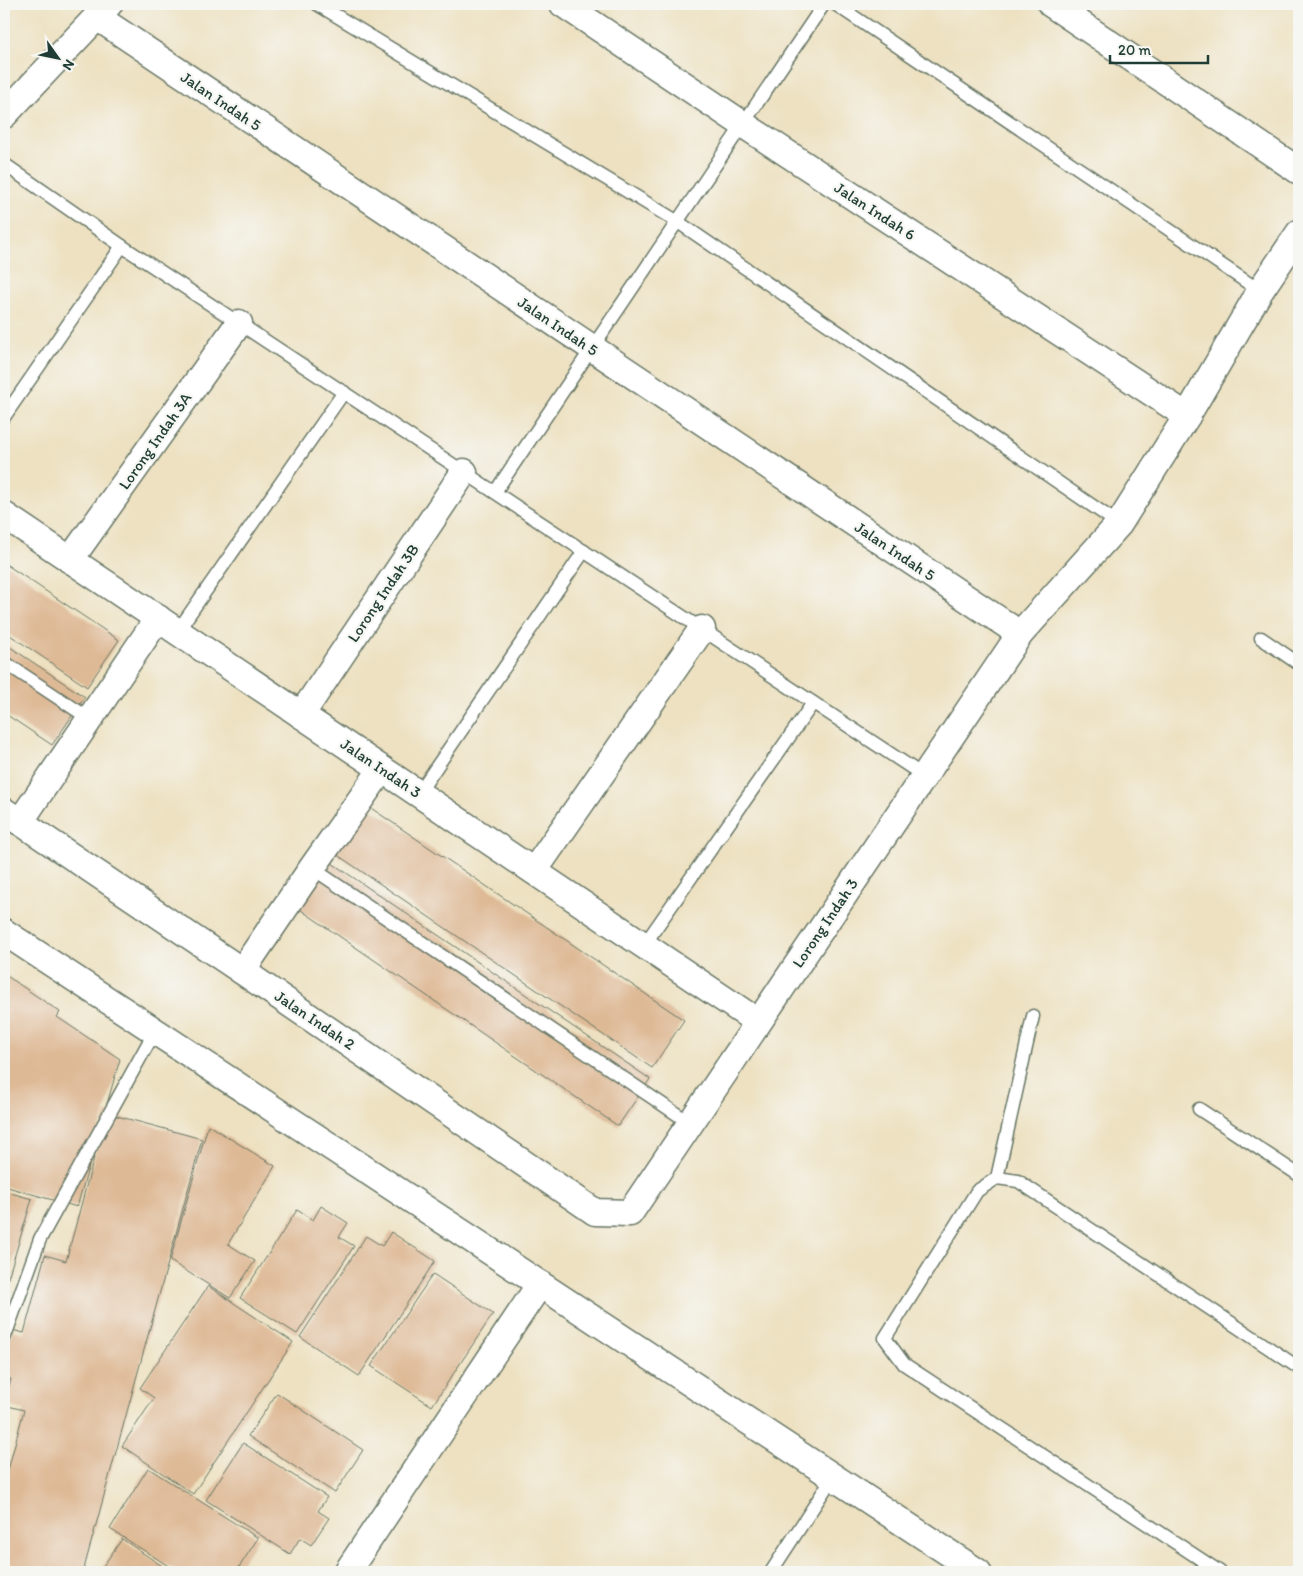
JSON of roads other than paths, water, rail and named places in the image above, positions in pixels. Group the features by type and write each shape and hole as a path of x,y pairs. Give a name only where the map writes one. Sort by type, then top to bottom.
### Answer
{"street":[{"name":"Jalan Indah 6","path":"564,4 744,125 1187,416"},
{"path":"1051,4 1299,171"},
{"path":"4,115 103,10"},
{"name":"Jalan Indah 5","path":"103,10 592,349 1020,634"},
{"name":"Lorong Indah 3","path":"630,1213 1020,634 1119,524 1187,416 1260,290 1299,233"},
{"name":"Lorong Indah 3A","path":"70,560 239,323"},
{"name":"Lorong Indah 3B","path":"301,715 464,472"},
{"name":"Jalan Indah 3","path":"4,515 758,1022"},
{"path":"12,816 167,625"},
{"path":"534,871 702,629"},
{"path":"242,970 382,769"},
{"name":"Jalan Indah 2","path":"12,816 242,970 595,1212 630,1213"},
{"path":"4,932 978,1572"},
{"path":"347,1572 540,1284"}],"lane":[{"path":"317,4 678,222 1119,524"},
{"path":"495,492 824,4"},
{"path":"834,4 1260,290"},
{"path":"4,164 122,246 924,776"},
{"path":"4,417 122,246"},
{"path":"167,625 344,392"},
{"path":"418,794 584,551"},
{"path":"1261,638 1299,664"},
{"path":"4,662 90,719"},
{"path":"644,945 813,703"},
{"path":"312,868 690,1123"},
{"path":"997,1178 1033,1016"},
{"path":"4,1339 40,1239 155,1031"},
{"path":"1199,1109 1299,1176"},
{"path":"1220,1572 904,1364 885,1338 977,1191 997,1178 1018,1181 1299,1368"},
{"path":"771,1572 833,1477"}]}
